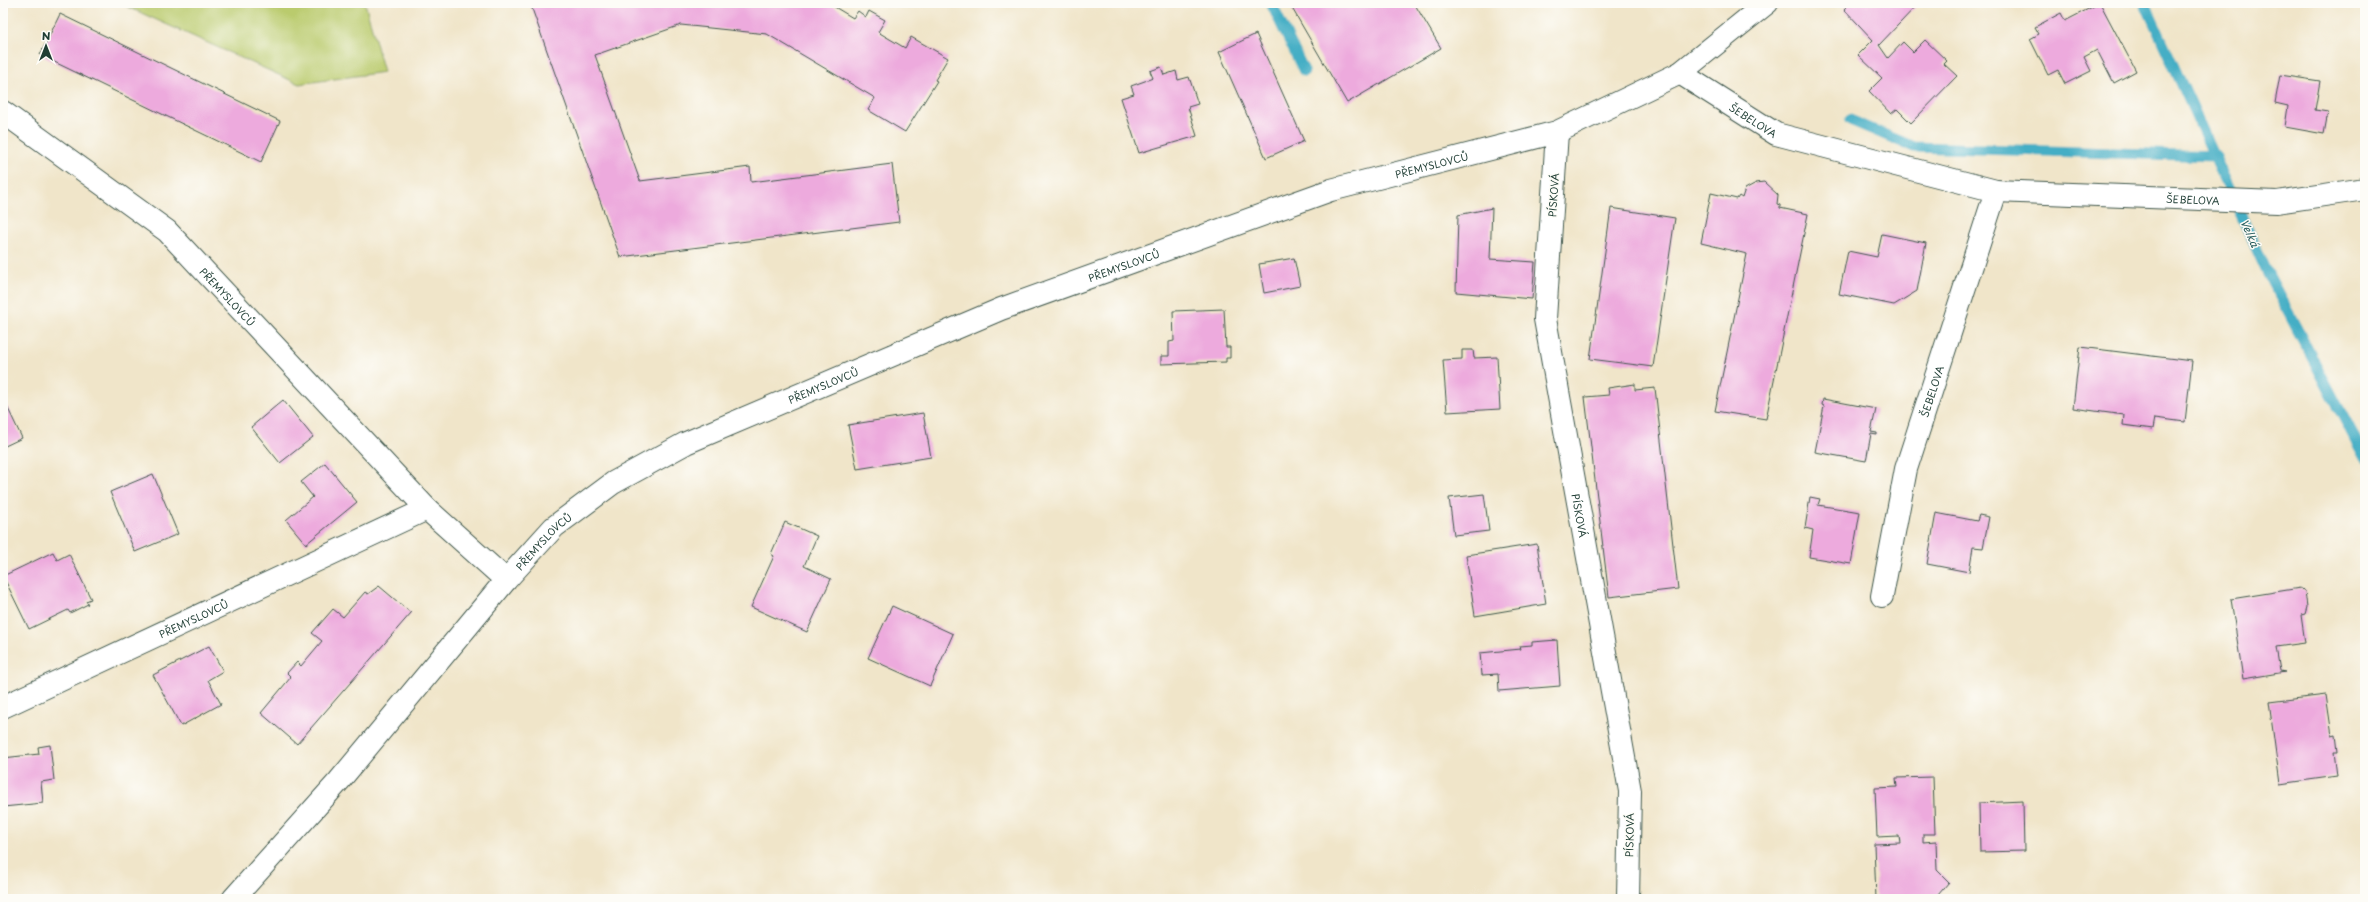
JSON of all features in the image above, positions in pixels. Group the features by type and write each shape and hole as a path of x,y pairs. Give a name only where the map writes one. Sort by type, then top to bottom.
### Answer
{"street":[{"name":"PŘEMYSLOVCŮ","path":"233,899 339,781 506,580 554,527 613,483 693,440 1001,309 1331,190 1557,132 1680,72 1767,3"},
{"name":"ŠEBELOVA","path":"1680,72 1776,134 1996,191 2277,202 2365,190"},
{"name":"PŘEMYSLOVCŮ","path":"3,112 167,231 427,510 506,580"},
{"name":"PÍSKOVÁ","path":"1557,132 1545,319 1630,791 1628,899"},
{"name":"ŠEBELOVA","path":"1882,596 1906,469 1996,191"},
{"name":"PŘEMYSLOVCŮ","path":"3,707 427,510"}],"green space":[{"path":"119,3 365,3 384,72 299,84"}],"building":[{"path":"530,3 828,3 853,18 858,11 866,17 869,11 885,20 878,32 905,48 911,37 948,58 935,80 937,81 905,132 868,110 875,98 767,34 681,25 595,55 640,181 750,167 751,182 892,164 899,222 620,257"},
{"path":"1289,3 1414,3 1441,48 1347,103"},
{"path":"1850,3 1919,3 1879,45 1888,58 1903,42 1913,52 1925,40 1947,61 1944,64 1957,76 1911,123 1897,109 1891,114 1869,91 1882,78 1858,55 1873,40 1844,9"},
{"path":"2100,3 2136,71 2114,83 2097,50 2084,57 2091,71 2065,84 2058,70 2048,75 2030,39 2039,34 2035,27 2061,13 2065,21"},
{"path":"60,14 280,121 261,162 40,55"},
{"path":"1256,34 1304,141 1266,158 1219,52"},
{"path":"1161,67 1164,75 1176,71 1178,80 1189,77 1198,104 1188,107 1197,136 1139,153 1121,98 1134,94 1131,86 1153,78 1150,71"},
{"path":"2280,75 2320,81 2315,110 2328,112 2324,134 2285,127 2288,106 2275,103"},
{"path":"1764,182 1778,195 1777,204 1780,205 1780,208 1808,214 1766,419 1715,411 1747,254 1701,243 1711,193 1737,199 1739,196 1742,198 1745,189 1756,183"},
{"path":"1492,208 1490,259 1535,262 1532,299 1456,292 1458,215"},
{"path":"1611,208 1675,218 1653,367 1590,359"},
{"path":"1882,234 1926,243 1917,291 1894,305 1839,294 1848,251 1877,257"},
{"path":"1294,258 1300,286 1264,293 1259,264"},
{"path":"1224,309 1226,347 1230,347 1230,358 1226,358 1226,362 1161,364 1161,356 1169,356 1169,342 1174,341 1173,311"},
{"path":"2080,347 2192,361 2185,422 2155,418 2153,429 2123,425 2124,415 2073,408"},
{"path":"1462,350 1473,350 1474,358 1497,357 1500,409 1447,412 1443,360 1462,359"},
{"path":"1635,384 1635,390 1655,388 1678,589 1609,597 1585,397 1609,395 1608,388"},
{"path":"3,398 22,438 3,447"},
{"path":"1823,399 1876,409 1871,432 1877,433 1877,435 1871,434 1866,461 1815,452 1824,406 1822,405"},
{"path":"283,400 313,437 280,463 251,427"},
{"path":"923,413 931,457 857,469 848,425"},
{"path":"325,463 357,502 306,544 286,520 313,497 301,482"},
{"path":"153,474 178,534 135,552 110,492"},
{"path":"1484,494 1489,531 1454,535 1449,498"},
{"path":"1810,497 1820,499 1818,505 1860,512 1851,564 1809,557 1813,530 1805,528"},
{"path":"1936,513 1977,521 1979,515 1989,517 1983,548 1973,547 1969,572 1927,564"},
{"path":"785,522 817,536 804,566 831,579 807,632 751,607 774,556 771,554"},
{"path":"1537,544 1546,604 1475,616 1466,555"},
{"path":"53,552 57,560 69,554 91,599 86,601 88,604 70,613 68,610 29,629 3,576"},
{"path":"379,586 411,613 297,744 261,713 291,677 287,673 297,662 301,666 322,641 312,633 333,609 343,617 365,592 368,594"},
{"path":"2300,588 2305,591 2307,607 2305,614 2301,615 2305,643 2276,647 2280,671 2285,672 2243,679 2231,599"},
{"path":"892,606 953,634 930,686 868,658"},
{"path":"1557,640 1560,686 1499,691 1498,674 1482,675 1480,653 1521,649 1520,646 1532,645 1532,642"},
{"path":"209,646 223,671 208,680 221,704 181,726 153,675"},
{"path":"2326,695 2332,735 2336,734 2338,752 2334,752 2337,776 2280,784 2269,702"},
{"path":"50,745 54,780 41,782 43,803 3,807 3,758 39,754 38,747"},
{"path":"1933,777 1935,834 1923,834 1923,842 1936,841 1937,870 1949,882 1938,895 1938,899 1876,899 1874,844 1900,843 1899,836 1877,837 1875,788 1897,787 1896,778"},
{"path":"2023,801 2024,851 1980,852 1979,803"}],"waterway":[{"path":"1271,3 1304,71"},
{"name":"Velká","path":"2145,3 2267,272 2365,458"},
{"path":"1850,120 1914,147 2216,156"}]}
